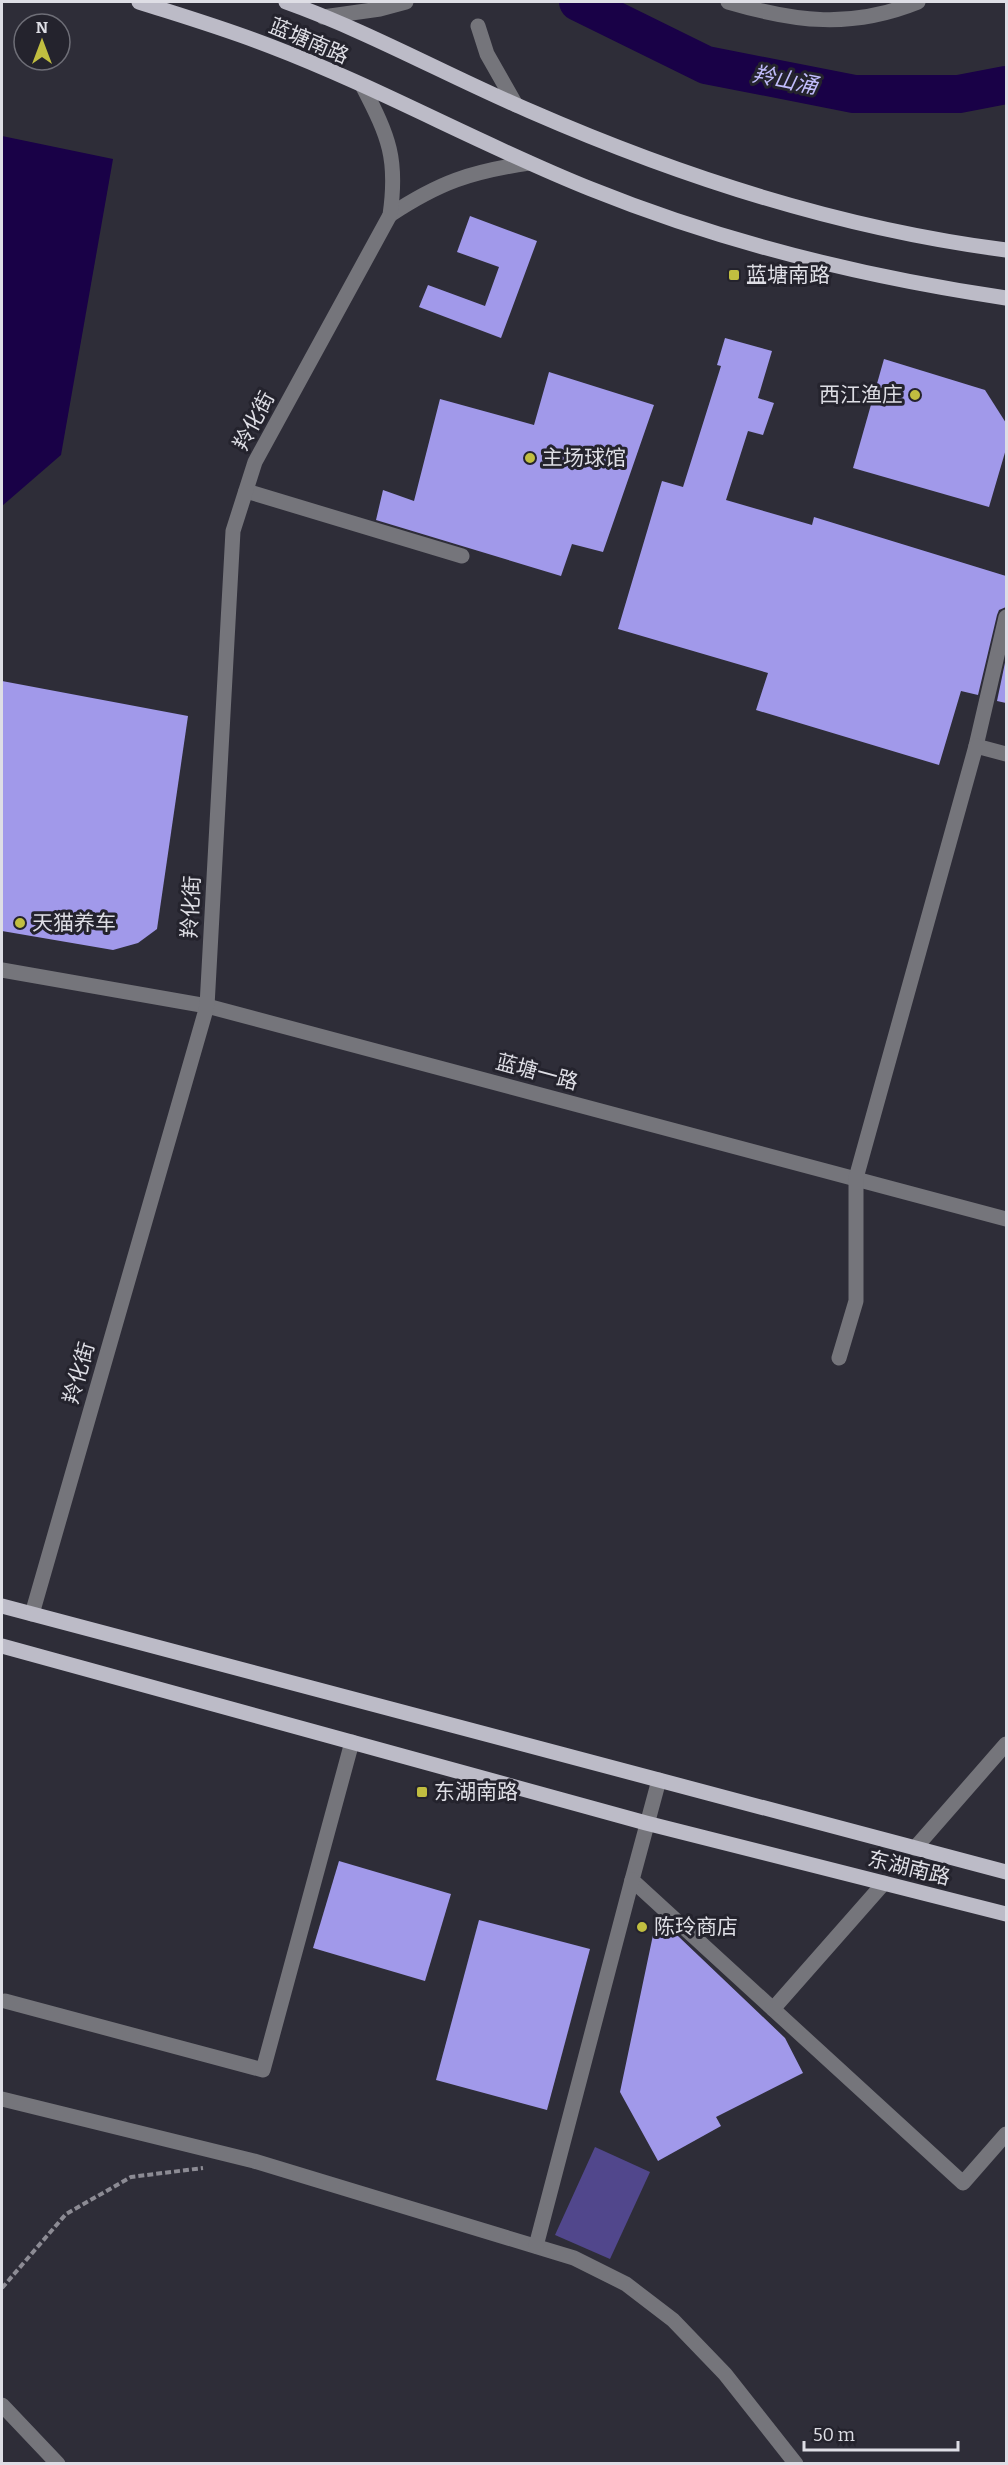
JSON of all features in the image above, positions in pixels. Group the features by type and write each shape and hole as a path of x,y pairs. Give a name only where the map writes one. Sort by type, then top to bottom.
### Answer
{"main road":[{"name":"蓝塘南路","path":"139,2 272,46 529,163 603,194 758,246 846,270 1006,298"},
{"name":"蓝塘南路","path":"286,2 516,105 622,149 780,202 957,244 1006,250"},
{"name":"东湖南路","path":"2,1606 1006,1872"},
{"name":"东湖南路","path":"2,1646 646,1822 1006,1914"}],"street":[{"path":"323,17 380,9 406,2"},
{"path":"729,2 764,12 820,20 859,20 892,12 918,2"},
{"path":"478,26 487,54 516,105"},
{"path":"363,87 382,122 393,154 394,185 390,215"},
{"path":"390,215 453,180 479,171 529,163"},
{"name":"羚化街","path":"32,1614 207,1006 233,531 255,462 390,215"},
{"path":"246,491 462,556"},
{"path":"839,1358 856,1301 856,1178 976,746 1006,617"},
{"path":"976,746 1006,754"},
{"name":"蓝塘一路","path":"2,970 207,1006 1006,1219"},
{"path":"5,2001 263,2070 352,1742"},
{"path":"915,1848 1006,1744"},
{"path":"536,2246 646,1822 659,1780"},
{"path":"632,1880 963,2183 1006,2134"},
{"path":"773,2009 884,1883"},
{"path":"2,2098 254,2161 574,2258 626,2284 673,2320 725,2374 796,2463"},
{"path":"2,2405 58,2463"}],"path":[{"path":"2,2288 66,2214 131,2177 210,2167"}],"shaded area":[{"path":"2,136 113,159 61,455 2,506"},
{"path":"595,2147 650,2172 610,2259 555,2235"}],"building":[{"path":"470,216 537,241 501,338 419,307 428,285 485,306 499,267 457,252"},
{"path":"725,338 772,351 758,398 774,403 763,435 748,431 726,500 812,525 814,517 1006,576 1006,607 999,610 997,615 978,695 961,691 939,765 756,710 768,673 618,629 662,481 683,487 721,366 717,365"},
{"path":"884,359 985,390 1006,423 1006,449 989,507 853,468"},
{"name":"主场球馆","path":"549,372 654,405 603,552 572,544 561,576 376,520 383,490 414,501 440,399 534,425"},
{"path":"1006,658 1006,703 997,701"},
{"path":"2,681 188,716 157,929 138,943 113,950 2,931"},
{"path":"339,1861 451,1894 425,1981 313,1948"},
{"path":"657,1916 785,2038 803,2073 716,2117 721,2126 658,2161 620,2092"},
{"path":"479,1920 590,1949 547,2110 436,2080"}],"waterway":[{"name":"羚山涌","path":"578,2 706,65 854,94 959,94 1006,85"}],"place":[{"name":"蓝塘南路","path":"734,275"},
{"name":"西江渔庄","path":"915,395"},
{"name":"主场球馆","path":"530,458"},
{"name":"天猫养车","path":"20,923"},
{"name":"东湖南路","path":"422,1792"},
{"name":"陈玲商店","path":"642,1927"}]}
